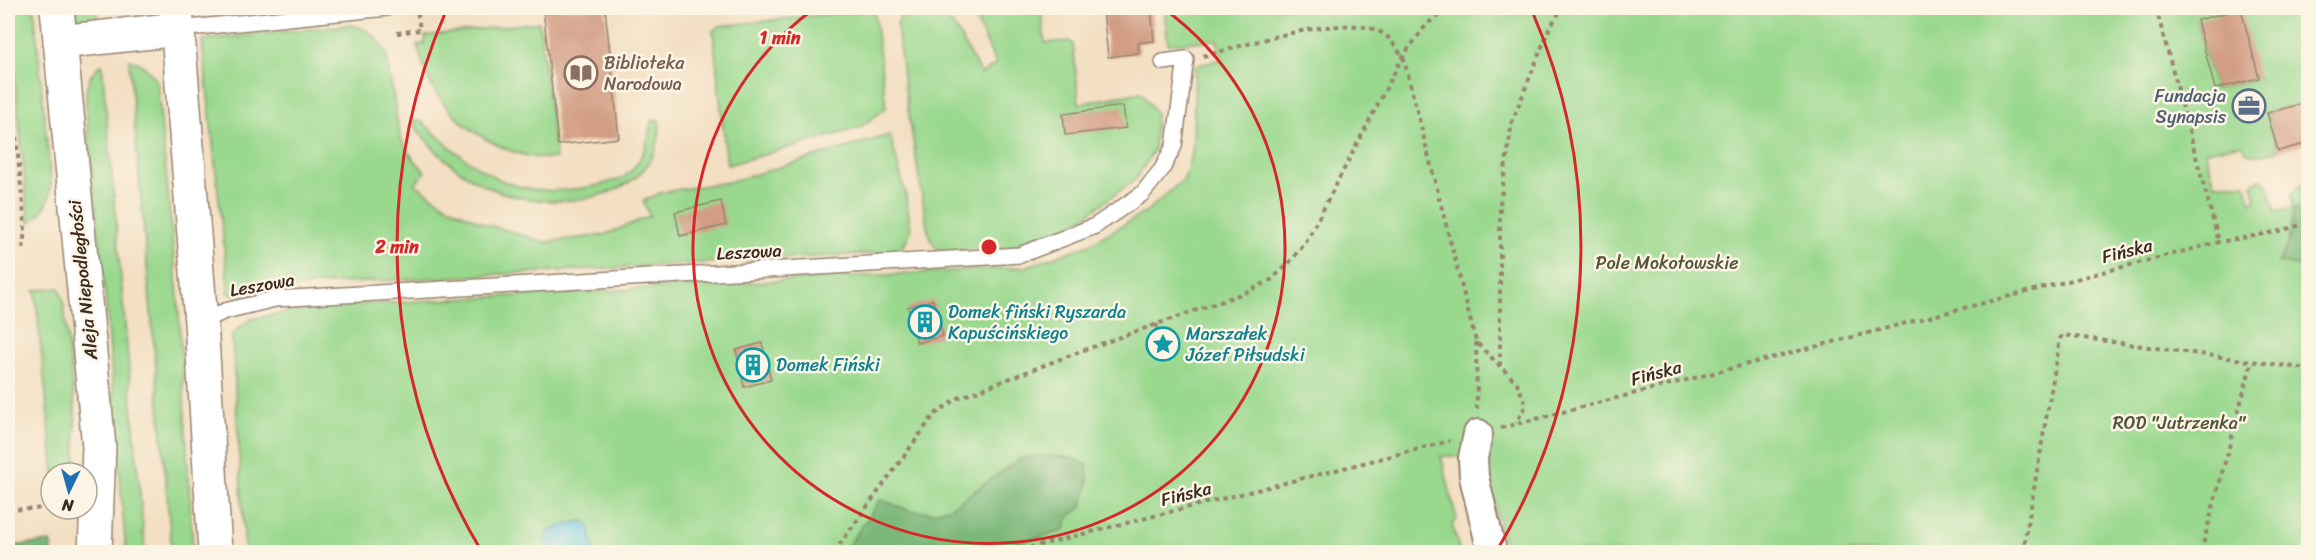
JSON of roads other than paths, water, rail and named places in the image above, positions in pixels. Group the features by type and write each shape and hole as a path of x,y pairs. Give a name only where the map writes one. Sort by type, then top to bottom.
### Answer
{"main road":[{"name":"Aleja Niepodległości","path":"57,8 99,440 95,552"},
{"path":"60,42 177,18 201,322 215,552"}],"street":[{"path":"1478,434 1473,458 1474,477 1492,552"}],"lane":[{"path":"177,18 387,8"},
{"name":"Leszowa","path":"201,322 225,311 275,299 1020,255 1095,226 1142,194 1162,169 1174,146 1186,59 1163,62"}],"water":[{"path":"583,521 589,525 594,552 552,552 544,539 550,531 560,526"}],"place":[{"name":"Biblioteka Narodowa","path":"581,73"},
{"name":"Fundacja Synapsis","path":"2249,106"},
{"name":"Domek fiński Ryszarda Kapuścińskiego","path":"925,322"},
{"name":"Marszałek Józef Piłsudski","path":"1163,344"},
{"name":"Domek Fiński","path":"753,365"}],"park label":[{"name":"Pole Mokotowskie","path":"1667,263"},
{"name":"ROD \"Jutrzenka\"","path":"2179,423"}]}
